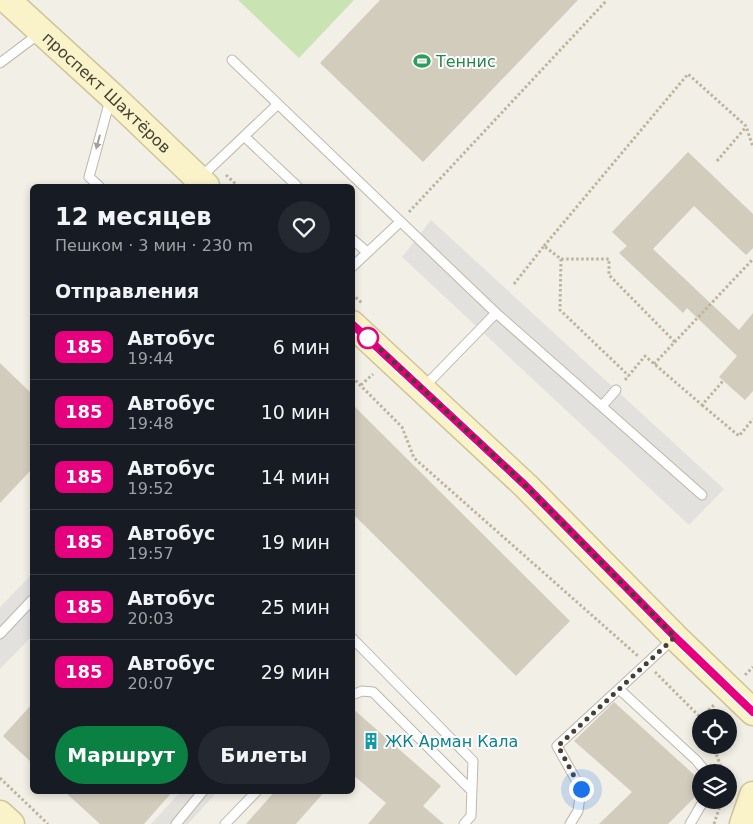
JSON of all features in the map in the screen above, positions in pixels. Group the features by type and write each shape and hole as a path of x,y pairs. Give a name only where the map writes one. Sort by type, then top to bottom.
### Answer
{"main road":[{"name":"проспект Шахтёров","path":"7,0 111,95 202,183"},
{"path":"355,327 526,486 675,637 753,712"},
{"path":"743,824 753,795"},
{"path":"0,814 11,824"}],"lane":[{"path":"0,63 42,32"},
{"path":"232,60 496,313 702,496"},
{"path":"97,184 89,176 111,95"},
{"path":"202,183 278,104"},
{"path":"245,137 295,184"},
{"path":"355,264 400,222"},
{"path":"355,242 366,252"},
{"path":"422,389 496,313"},
{"path":"602,406 616,390"},
{"path":"0,634 30,602"},
{"path":"570,824 578,811 581,789 558,746 675,637"},
{"path":"355,641 473,761 471,816 464,824"},
{"path":"619,689 699,764"},
{"path":"355,694 373,692 472,791"},
{"path":"176,824 201,794"},
{"path":"225,824 254,794"},
{"path":"690,824 699,809"}],"path":[{"path":"400,222 607,0"},
{"path":"514,284 688,74 746,126 753,147"},
{"path":"717,161 746,126"},
{"path":"544,246 561,259 609,259 609,275 675,342"},
{"path":"561,259 560,310 629,376"},
{"path":"654,364 753,259"},
{"path":"616,390 645,356 739,436 753,419"},
{"path":"355,380 402,427 414,458 646,663 692,709"},
{"path":"702,405 723,381"},
{"path":"0,778 48,824"},
{"path":"714,824 719,809"}],"green space":[{"path":"238,0 354,0 299,58"}],"shaded area":[{"path":"431,220 724,489 689,525 402,257"},
{"path":"30,576 30,638 0,669 0,607"},
{"path":"178,794 215,794 188,824 151,824"}],"building":[{"path":"380,0 578,0 423,162 320,63"},
{"path":"688,152 753,214 753,248 746,255 694,206 653,249 739,330 753,313 753,391 745,400 719,377 737,356 687,308 683,313 619,253 627,246 612,232"},
{"path":"0,363 30,392 30,471 0,503"},
{"path":"355,407 570,621 516,676 355,516"},
{"path":"614,702 692,773 692,800 668,824 599,824 632,792 574,741"},
{"path":"30,706 30,761 3,736"},
{"name":"ЖК Арман Кала","path":"355,711 441,786 423,806 444,824 368,824 386,803 355,777"},
{"path":"67,794 170,794 144,824 100,824"},
{"path":"272,794 322,794 296,824 246,824"}],"bus line":[{"name":"185","path":"355,327 526,486 675,637 753,712"}],"place":[{"name":"Теннис","path":"422,61"},
{"name":"ЖК Арман Кала","path":"371,741"}],"route":[{"path":"368,338 526,486 675,637 558,746 581,789"}]}
